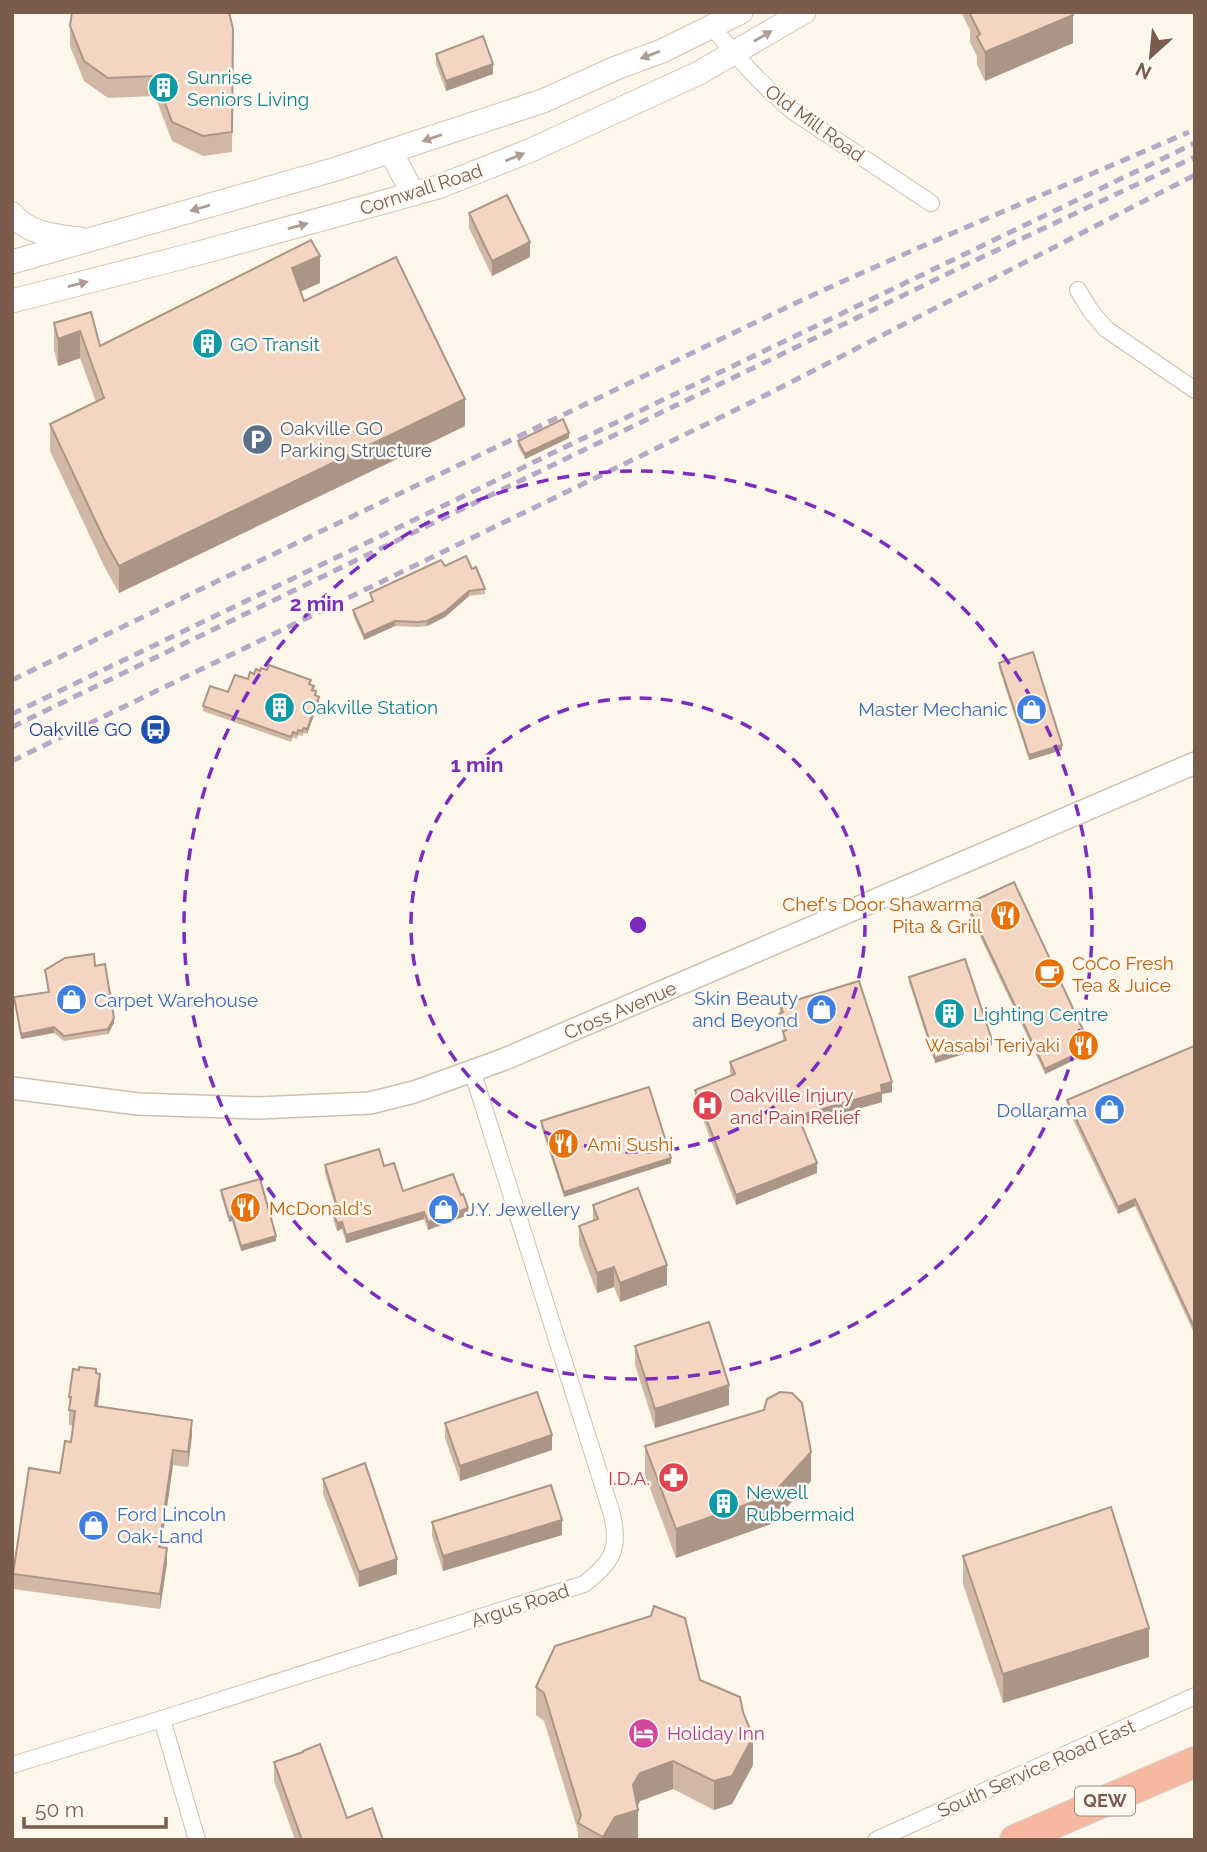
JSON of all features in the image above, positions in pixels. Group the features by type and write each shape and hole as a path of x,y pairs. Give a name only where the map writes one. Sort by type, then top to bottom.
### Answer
{"highway":[{"name":"QEW","path":"1015,1840 1195,1762"}],"main road":[{"path":"12,262 391,152 543,101 616,68 662,51 741,12"},
{"name":"Cornwall Road","path":"12,301 438,187 529,151 699,73 804,12"},
{"path":"391,152 413,194"},
{"path":"12,214 26,226 41,233 90,240"}],"street":[{"name":"Old Mill Road","path":"712,27 748,71 794,112 931,203"},
{"path":"1078,290 1106,329 1195,390"},
{"name":"Cross Avenue","path":"12,1088 138,1104 258,1108 370,1103 414,1092 505,1059 1195,763"},
{"name":"Argus Road","path":"12,1765 584,1584 602,1571 616,1541 613,1518 472,1070"},
{"name":"South Service Road East","path":"876,1840 1195,1696"},
{"path":"162,1719 197,1840"}],"building":[{"name":"Sunrise Seniors Living","path":"72,12 229,12 233,29 232,132 203,136 172,122 155,76 108,78 84,61 70,26"},
{"path":"1071,12 1073,15 985,52 970,14"},
{"path":"483,36 493,64 446,81 436,54"},
{"path":"507,195 530,242 492,261 469,213"},
{"name":"Oakville GO Parking Structure","path":"311,240 320,256 292,268 304,301 396,257 465,399 119,566 50,424 104,398 80,331 58,339 54,323 91,312 100,346"},
{"path":"563,419 569,433 525,454 518,441"},
{"name":"Oakville Station","path":"466,556 472,569 476,567 485,589 469,591 445,612 427,621 395,621 364,635 353,610 373,601 370,593 441,560 445,566"},
{"name":"Master Mechanic","path":"1033,652 1062,745 1029,755 999,663"},
{"name":"Oakville Station","path":"269,665 311,680 309,684 314,686 312,690 316,691 315,695 319,697 307,729 298,730 297,734 293,732 291,737 203,706 210,686 228,692 235,675 248,679 250,672 254,674 256,669 260,671 261,668 267,670"},
{"path":"1014,882 1091,1047 1045,1069 967,904"},
{"name":"Carpet Warehouse","path":"94,954 95,966 105,964 114,1018 108,1029 64,1036 54,1027 21,1034 14,997 49,992 45,970 65,958"},
{"name":"Lighting Centre","path":"965,959 992,1040 935,1058 909,977"},
{"path":"859,981 892,1082 881,1085 882,1092 798,1116 817,1163 736,1195 695,1090 735,1074 730,1062 786,1040 783,1032 786,1030 779,1014 783,1012 780,1005"},
{"path":"1194,1046 1195,1329 1135,1199 1118,1207 1067,1100"},
{"path":"649,1087 671,1158 564,1192 541,1121"},
{"path":"379,1149 384,1166 394,1163 403,1191 453,1174 468,1208 428,1222 424,1212 346,1235 342,1222 337,1223 332,1207 337,1206 325,1165"},
{"name":"McDonald's","path":"260,1179 276,1236 241,1246 221,1190"},
{"path":"638,1188 667,1265 620,1283 614,1267 597,1273 579,1226 598,1219 593,1205"},
{"path":"709,1322 729,1385 655,1409 635,1346"},
{"name":"Ford Lincoln Oak-Land","path":"79,1367 96,1369 96,1373 100,1374 95,1406 192,1420 188,1452 173,1450 159,1547 167,1548 160,1594 13,1574 29,1468 60,1473 65,1441 71,1442 75,1411 69,1410 73,1369 79,1370"},
{"path":"537,1392 552,1435 460,1466 445,1423"},
{"name":"Newell Rubbermaid","path":"780,1392 792,1393 802,1403 811,1452 771,1496 676,1529 645,1446 764,1410 767,1399"},
{"path":"365,1463 397,1559 359,1572 323,1479"},
{"path":"551,1485 562,1520 443,1556 432,1522"},
{"path":"1111,1507 1149,1628 1003,1674 963,1556"},
{"name":"Holiday Inn","path":"654,1606 685,1618 700,1680 740,1697 753,1737 732,1776 714,1781 673,1761 640,1773 633,1785 638,1810 615,1817 603,1837 578,1823 581,1815 544,1693 536,1687 555,1646 651,1616"},
{"path":"320,1744 347,1818 372,1808 383,1840 302,1840 274,1762"}],"railway":[{"path":"12,680 802,300 1189,132"},
{"path":"12,714 1195,143"},
{"path":"12,727 974,261 1195,157"},
{"path":"12,761 754,401 1195,175"}],"place":[{"name":"Sunrise Seniors Living","path":"164,88"},
{"name":"GO Transit","path":"207,344"},
{"name":"Oakville GO Parking Structure","path":"257,439"},
{"name":"Oakville Station","path":"279,707"},
{"name":"Master Mechanic","path":"1031,709"},
{"name":"Oakville GO","path":"155,729"},
{"name":"Chef's Door Shawarma Pita & Grill","path":"1005,915"},
{"name":"CoCo Fresh Tea & Juice","path":"1049,974"},
{"name":"Carpet Warehouse","path":"71,1000"},
{"name":"Skin Beauty and Beyond","path":"821,1009"},
{"name":"Lighting Centre","path":"950,1014"},
{"name":"Wasabi Teriyaki","path":"1083,1045"},
{"name":"Oakville Injury and Pain Relief","path":"707,1106"},
{"name":"Dollarama","path":"1110,1110"},
{"name":"Ami Sushi","path":"564,1144"},
{"name":"McDonald's","path":"246,1208"},
{"name":"J.Y. Jewellery","path":"443,1209"},
{"name":"I.D.A.","path":"673,1478"},
{"name":"Newell Rubbermaid","path":"723,1503"},
{"name":"Ford Lincoln Oak-Land","path":"94,1525"},
{"name":"Holiday Inn","path":"644,1733"}]}
